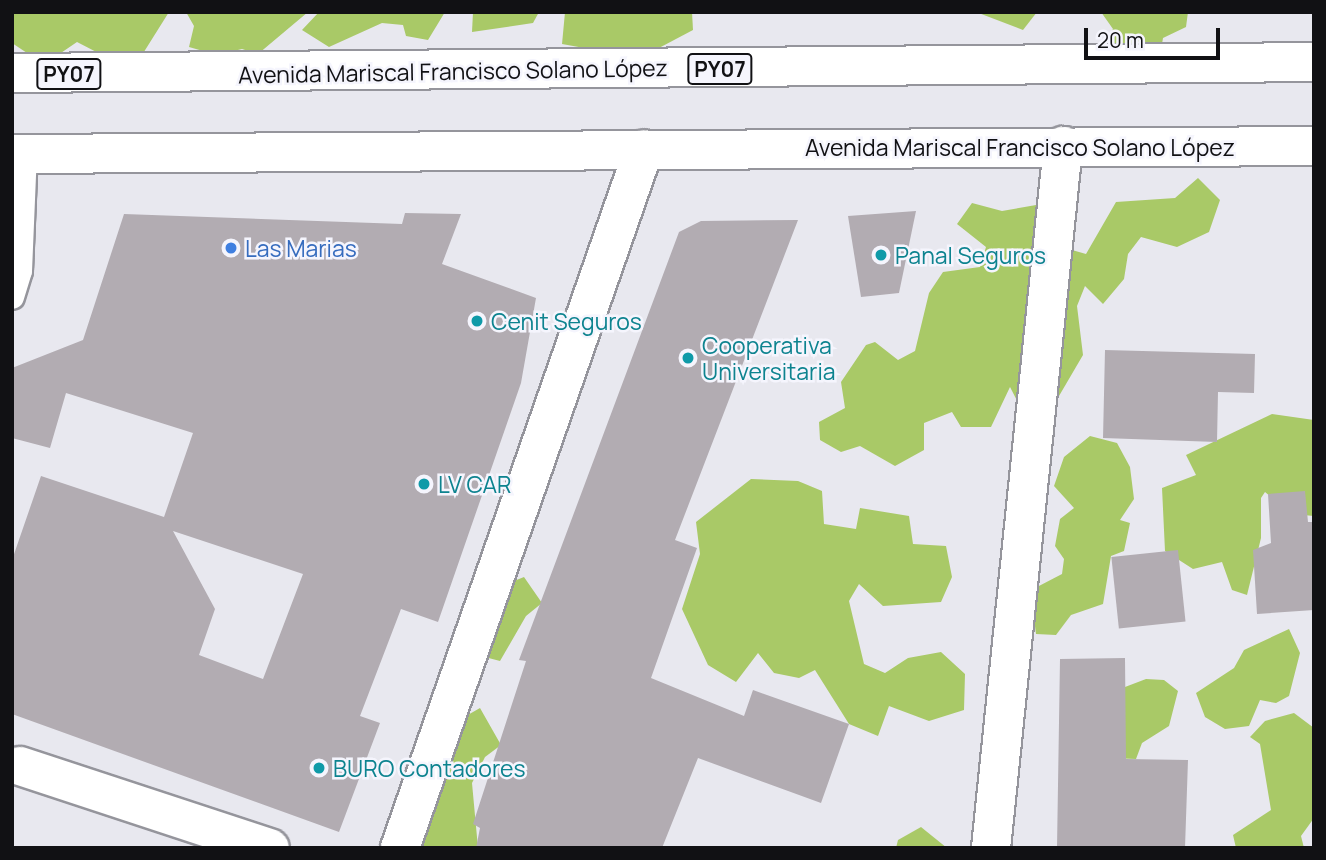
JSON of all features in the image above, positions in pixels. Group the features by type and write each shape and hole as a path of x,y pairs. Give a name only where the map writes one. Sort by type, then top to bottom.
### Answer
{"main road":[{"name":"Avenida Mariscal Francisco Solano López","path":"12,73 1314,62"},
{"path":"991,848 1063,146"},
{"name":"Avenida Mariscal Francisco Solano López","path":"19,154 1314,146"},
{"path":"400,848 644,149"},
{"path":"20,766 270,848"}],"lane":[{"path":"12,297 20,271 19,154"}],"green space":[{"path":"12,12 169,12 142,55 108,58 77,42 52,59 36,59 12,43"},
{"path":"186,12 308,12 258,54 242,49 217,55 189,47 194,26"},
{"path":"319,12 445,12 428,40 406,36 403,25 382,23 329,47 302,30"},
{"path":"473,12 539,12 533,23 472,32"},
{"path":"565,12 692,12 693,30 640,58 562,44"},
{"path":"976,12 1037,12 1023,30"},
{"path":"1101,12 1188,12 1186,27 1163,38 1161,50 1137,41 1123,52 1105,43 1113,29"},
{"path":"1198,178 1220,200 1209,232 1177,247 1141,237 1128,254 1124,279 1103,304 1085,286 1077,306 1083,355 1059,396 1023,412 1010,387 991,427 961,427 952,412 924,423 924,450 895,466 860,446 841,452 820,440 819,422 845,408 841,382 866,345 875,342 898,360 915,351 929,293 943,272 980,267 986,247 957,224 972,203 1002,211 1059,201 1072,250 1086,254 1116,202 1175,198"},
{"path":"1272,414 1314,420 1314,516 1292,514 1265,492 1261,498 1261,538 1247,595 1232,590 1222,562 1193,569 1165,551 1162,488 1196,475 1186,455"},
{"path":"1090,436 1117,443 1130,467 1134,499 1120,520 1130,523 1124,551 1111,556 1103,604 1071,615 1056,635 1036,634 1032,603 1037,587 1062,574 1064,559 1055,546 1060,519 1074,508 1054,486 1064,457"},
{"path":"751,479 798,481 822,491 824,524 856,529 860,508 909,516 913,544 946,546 952,577 941,602 883,606 859,584 849,601 864,664 885,673 908,658 941,652 965,674 964,710 929,721 889,706 878,736 849,724 815,670 799,678 774,673 758,653 736,682 708,665 682,609 700,554 696,522"},
{"path":"524,577 542,603 526,616 500,661 481,656 509,583"},
{"path":"1289,629 1300,653 1289,696 1276,703 1260,700 1249,726 1225,729 1205,717 1196,693 1234,668 1244,650"},
{"path":"1146,679 1164,680 1178,691 1169,726 1142,743 1136,759 1110,758 1125,687"},
{"path":"480,708 501,745 485,757 472,783 478,848 404,848 452,724"},
{"path":"1294,713 1314,728 1314,818 1301,836 1304,848 1236,848 1233,835 1271,810 1260,744 1250,737 1265,721"},
{"path":"921,827 947,848 896,848 898,840"}],"building":[{"name":"Panal Seguros","path":"916,211 899,293 861,297 848,216"},
{"path":"405,213 461,214 442,264 536,298 521,383 438,622 401,609 360,716 380,723 339,832 12,714 12,560 41,476 164,517 193,433 66,393 50,448 12,438 12,368 83,340 124,214 402,224","holes":["173,531 303,574 263,679 199,655 215,609"]},
{"path":"798,220 675,540 697,548 651,678 744,716 753,690 849,724 821,803 698,758 662,848 476,848 480,828 473,824 526,661 519,660 679,232 701,221"},
{"path":"1105,350 1255,354 1254,393 1218,392 1217,442 1103,438"},
{"path":"1305,491 1308,522 1314,522 1314,610 1257,614 1253,550 1271,543 1268,494"},
{"path":"1178,550 1186,622 1119,629 1111,557"},
{"path":"1125,658 1126,759 1188,760 1185,848 1057,848 1060,659"}],"place":[{"name":"Las Marias","path":"231,248"},
{"name":"Panal Seguros","path":"881,255"},
{"name":"Cenit Seguros","path":"477,321"},
{"name":"Cooperativa Universitaria","path":"688,358"},
{"name":"LV CAR","path":"424,484"},
{"name":"BURO Contadores","path":"319,768"}]}
